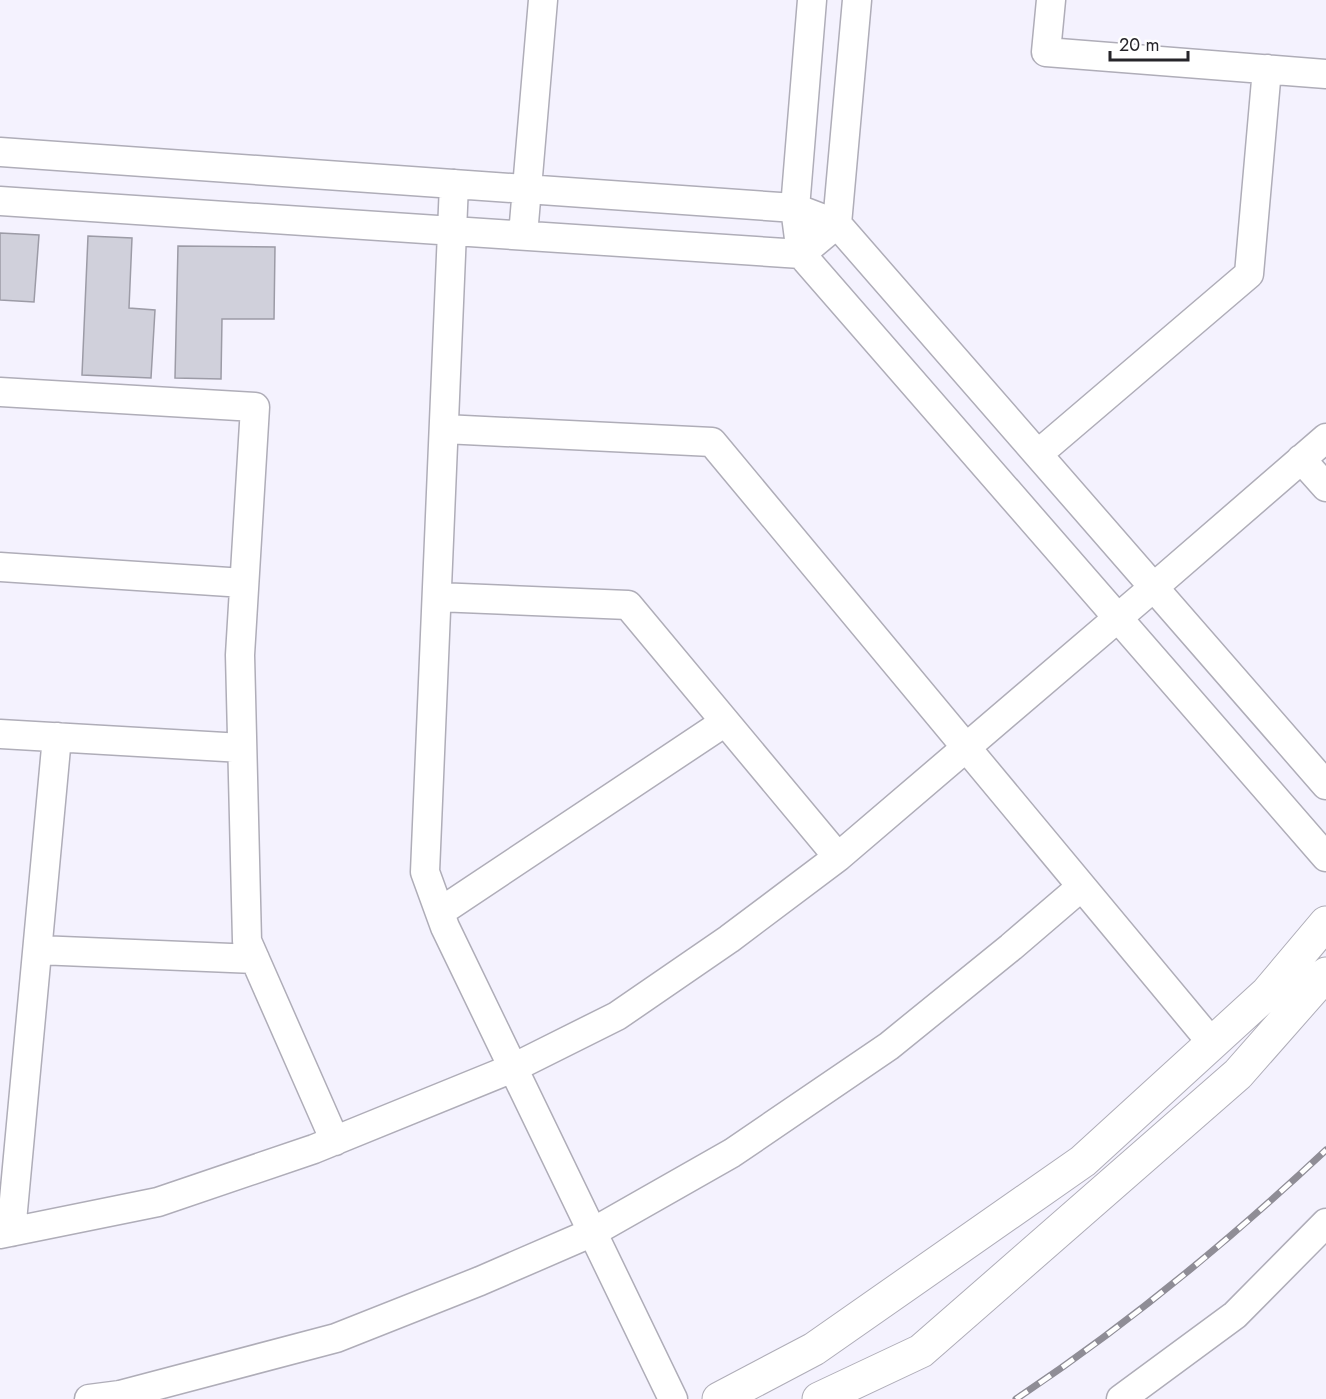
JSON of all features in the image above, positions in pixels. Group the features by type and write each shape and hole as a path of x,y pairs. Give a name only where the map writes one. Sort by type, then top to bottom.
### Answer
{"street":[{"path":"523,235 543,0"},
{"path":"812,0 795,208 801,254 1326,857"},
{"path":"0,201 801,254 837,224 857,0"},
{"path":"1051,0 1046,52 1326,74"},
{"path":"1038,454 1249,273 1268,69"},
{"path":"0,152 795,208 837,224 1326,785"},
{"path":"454,184 425,872 445,927 673,1399"},
{"path":"0,392 255,407 240,655 247,941 335,1141"},
{"path":"444,429 712,442 1212,1043"},
{"path":"57,737 38,950 6,1233 158,1202 335,1141 513,1068 617,1016 729,939 838,857 1326,438"},
{"path":"1301,459 1326,487"},
{"path":"0,567 244,583"},
{"path":"437,597 628,605 838,857"},
{"path":"440,912 725,722"},
{"path":"0,734 242,748"},
{"path":"89,1399 120,1395 336,1338 593,1233 732,1153 889,1046 1081,887"},
{"path":"719,1399 814,1349 1083,1161 1267,993 1326,923"},
{"path":"38,950 255,959"},
{"path":"819,1399 921,1351 1238,1074 1326,974"},
{"path":"1121,1399 1235,1315 1326,1223"}],"building":[{"path":"0,233 39,235 34,302 0,300"},
{"path":"88,236 132,238 129,308 155,310 151,378 82,375"},
{"path":"178,246 275,247 274,319 222,319 221,379 175,378"}],"railway":[{"path":"1016,1399 1098,1342 1176,1281 1326,1150"}]}
